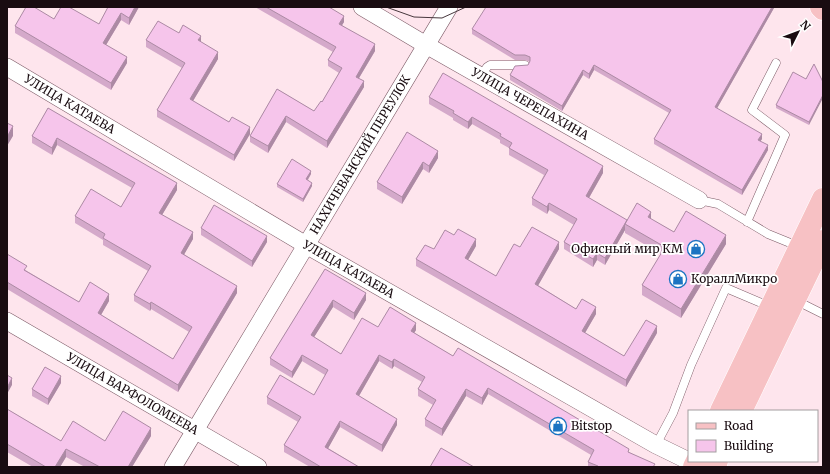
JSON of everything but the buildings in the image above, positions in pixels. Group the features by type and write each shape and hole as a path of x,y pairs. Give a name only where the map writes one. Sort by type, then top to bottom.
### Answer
{"main road":[{"path":"721,410 823,199"},
{"path":"741,410 823,241"},
{"path":"700,465 713,462"}],"street":[{"name":"УЛИЦА ЧЕРЕПАХИНА","path":"362,7 698,200"},
{"name":"НАХИЧЕВАНСКИЙ ПЕРЕУЛОК","path":"173,467 449,7"},
{"name":"УЛИЦА КАТАЕВА","path":"7,67 306,244 656,445 688,460"},
{"name":"УЛИЦА ВАРФОЛОМЕЕВА","path":"7,320 258,467"}],"lane":[{"path":"747,222 785,135 752,110 776,63"},
{"path":"482,76 487,66 490,65 525,65"},
{"path":"698,200 718,204 768,234 801,247"},
{"path":"656,445 673,413 691,365 726,288 772,307"},
{"path":"794,300 823,314"}],"tram line":[{"path":"386,7 414,17 442,18 466,7"}],"place":[{"name":"Офисный мир КМ","path":"696,249"},
{"name":"КораллМикро","path":"678,279"},
{"name":"Bitstop","path":"558,426"}]}
